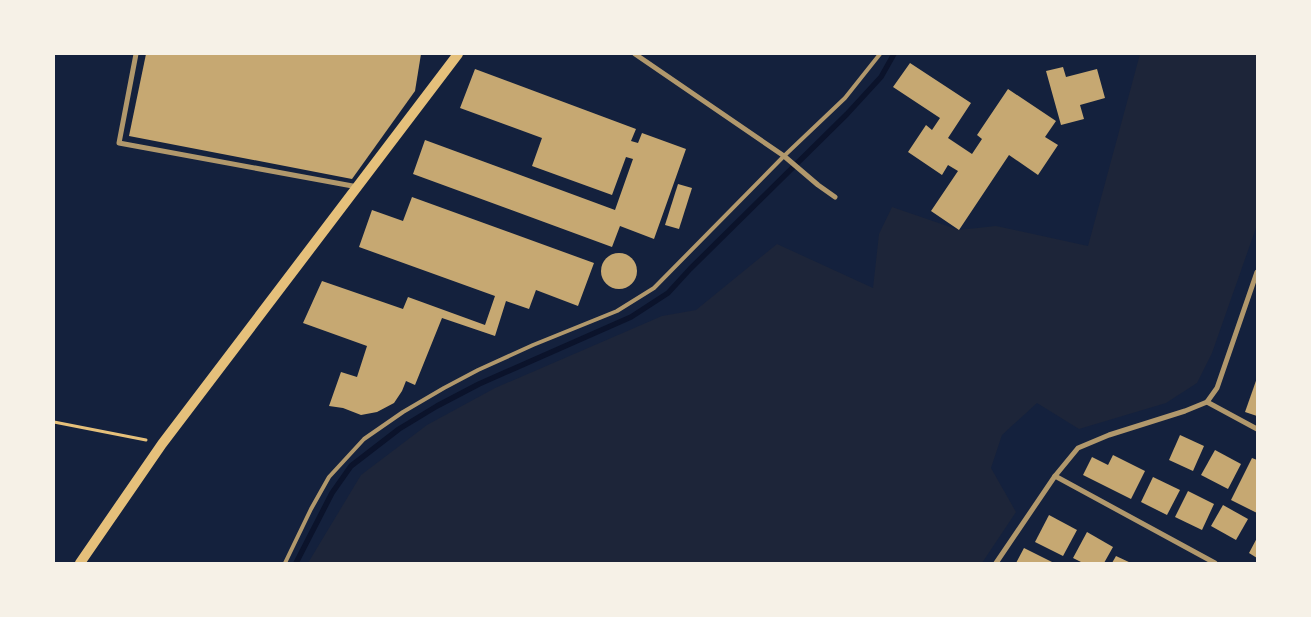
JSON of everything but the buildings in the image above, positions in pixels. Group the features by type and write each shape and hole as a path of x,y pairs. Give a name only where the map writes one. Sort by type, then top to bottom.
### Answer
{"main road":[{"path":"80,563 162,444 458,54"}],"street":[{"path":"136,54 119,143 358,187"},
{"path":"635,54 784,156 818,186 835,197"},
{"path":"996,563 1055,476 1078,448 1207,402 1217,388 1257,272"},
{"path":"1207,402 1257,429"},
{"path":"1055,476 1215,563"},
{"path":"1200,563 1203,557"}],"lane":[{"path":"285,563 329,477 364,439 403,412 452,383 533,345 617,311 654,288 784,156 845,98 880,54"}],"path":[{"path":"54,422 162,444"}],"shaded area":[{"path":"1140,54 1257,54 1257,225 1212,353 1197,383 1166,403 1079,429 1037,403 1002,435 991,468 1016,512 982,563 308,563 361,475 427,425 495,388 662,316 696,310 777,244 873,288 879,234 892,207 959,230 996,226 1088,246"}],"waterway":[{"path":"296,563 332,493 351,466 399,429 437,406 479,384 631,317 668,293 847,114 881,77 894,54"}]}
